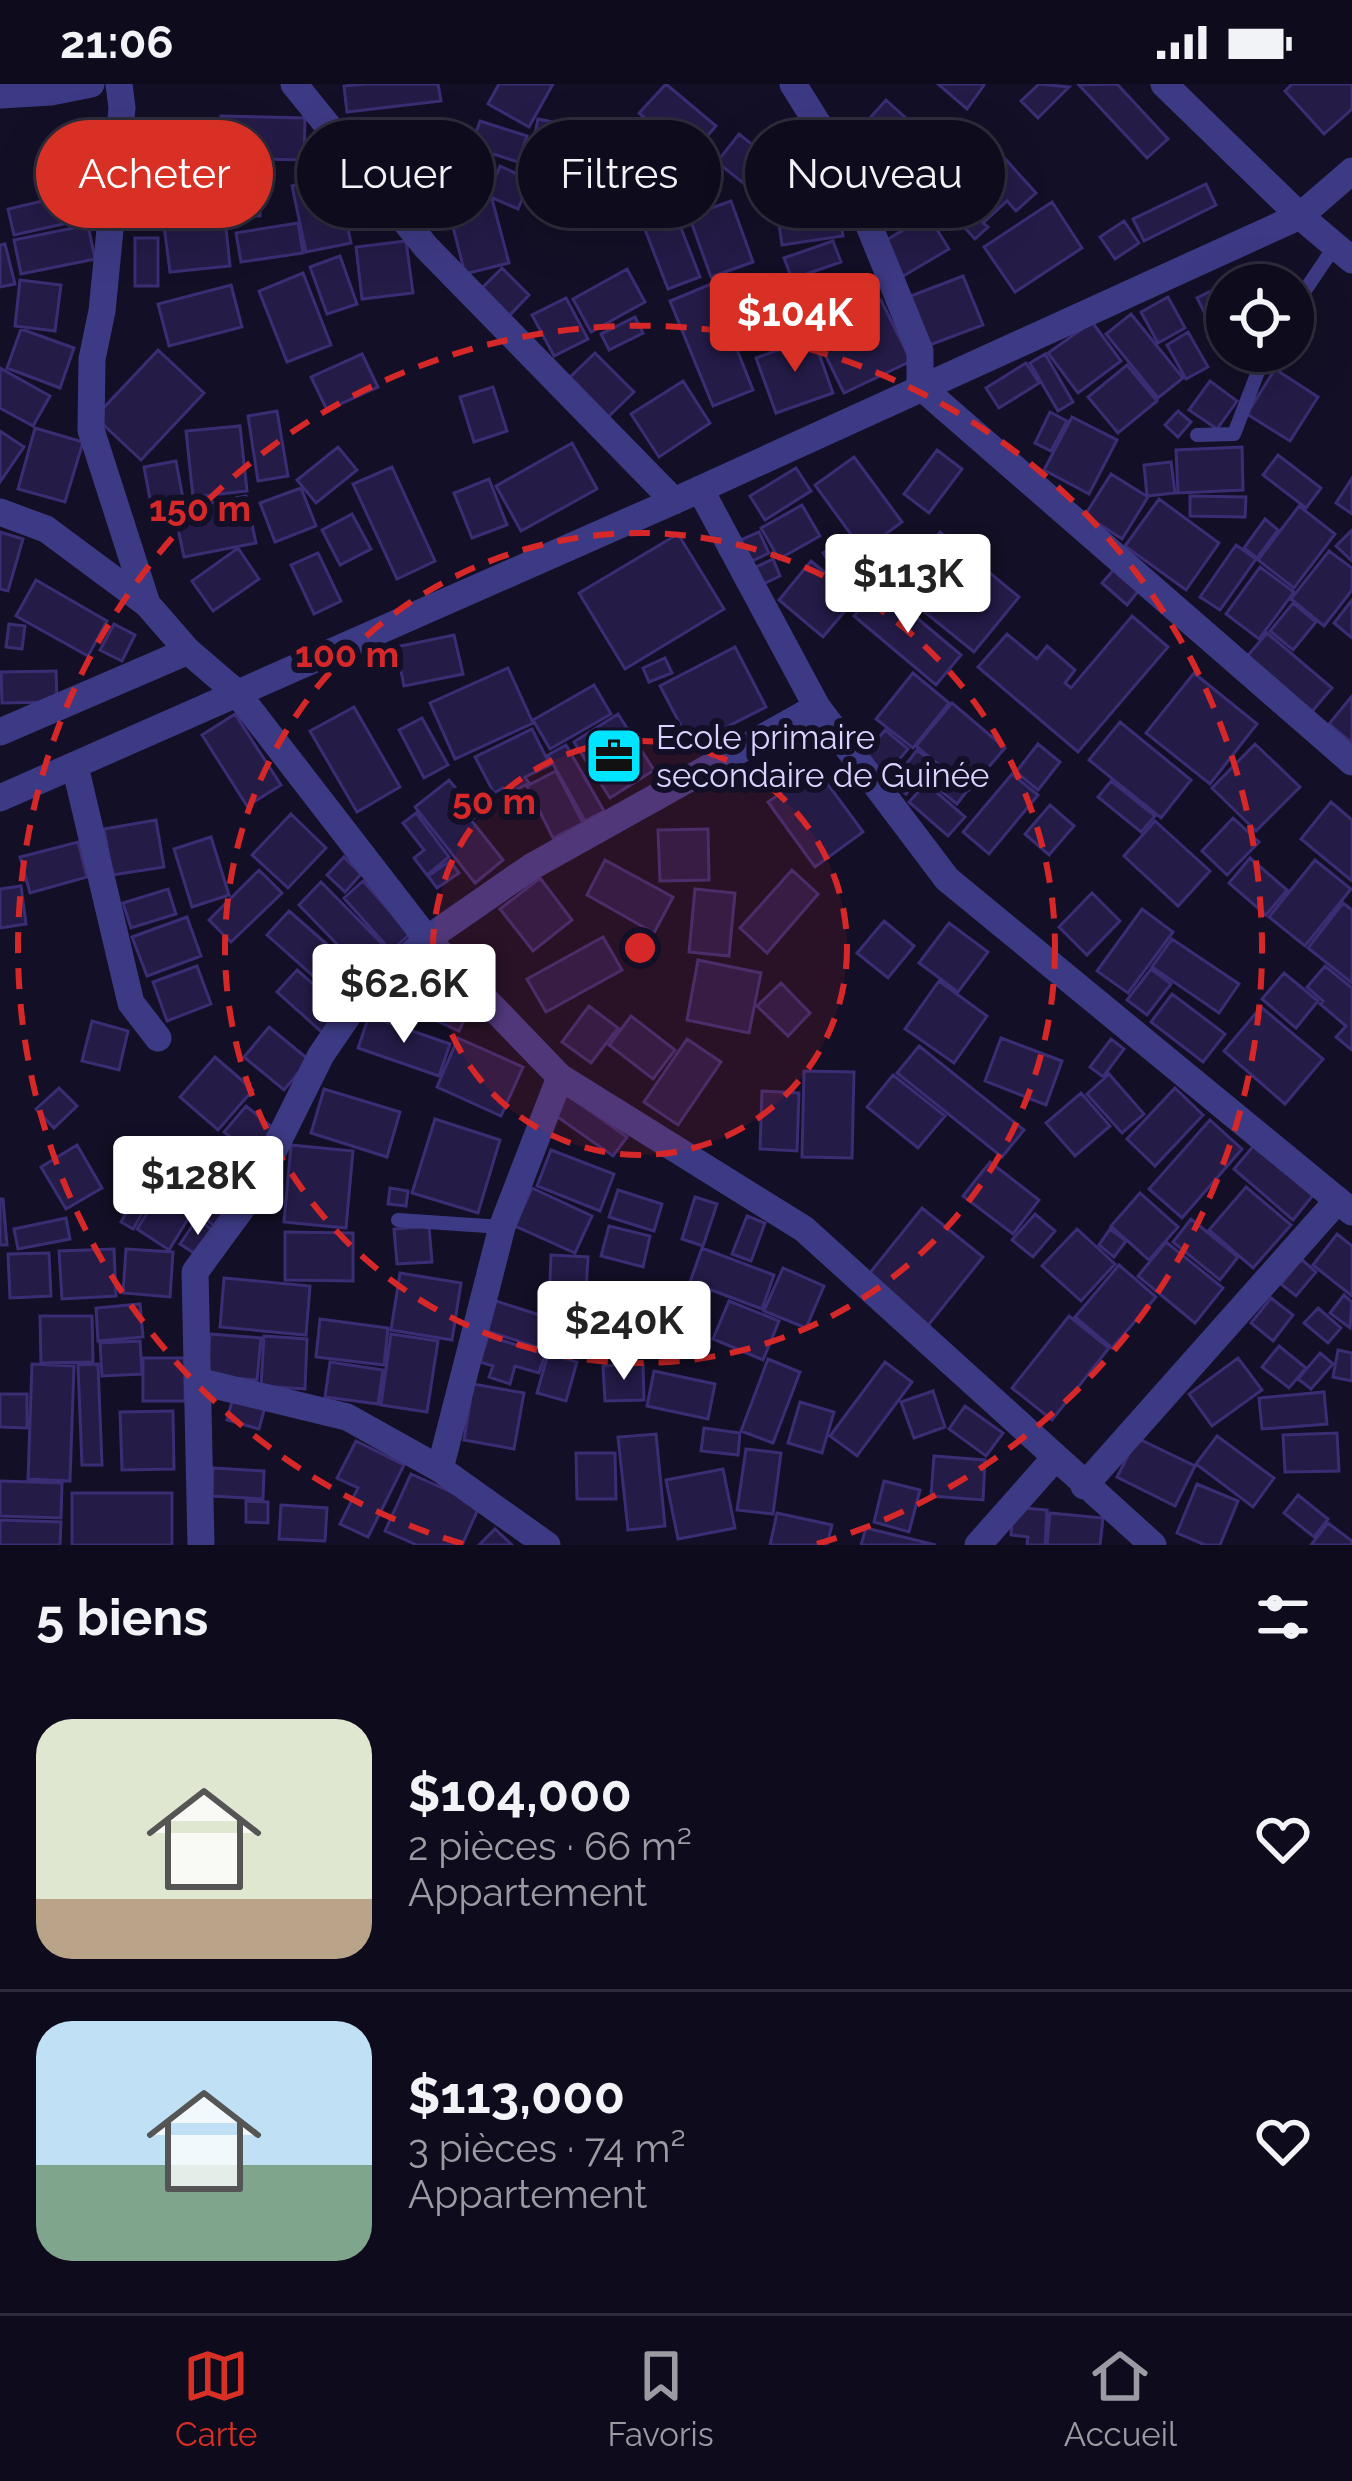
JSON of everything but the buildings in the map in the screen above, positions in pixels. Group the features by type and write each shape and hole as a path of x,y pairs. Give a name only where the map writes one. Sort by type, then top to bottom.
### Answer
{"street":[{"path":"0,95 91,84"},
{"path":"119,84 122,108 102,311 92,359 91,430 147,604"},
{"path":"294,84 426,247 687,495 817,707 947,878 1345,1206 1084,1486"},
{"path":"793,84 847,169 920,351 920,386 1352,762"},
{"path":"1163,84 1344,253"},
{"path":"0,798 687,495 1300,216 1352,171"},
{"path":"0,512 46,529 147,604 188,651 237,693 427,938 560,1077 804,1229 1153,1545"},
{"path":"0,732 188,651"},
{"path":"201,1545 195,1272 252,1194 321,1055 351,1011 427,938 531,867 817,707"},
{"path":"75,766 131,1003 158,1038"},
{"path":"440,1469 502,1228 560,1077"},
{"path":"197,1381 347,1417 440,1469 547,1545"},
{"path":"978,1545 1055,1458"}],"lane":[{"path":"1314,285 1344,253"},
{"path":"1197,435 1234,434 1258,372"},
{"path":"398,1220 502,1228"}],"place":[{"name":"Ecole primaire secondaire de Guinée","path":"614,756"}]}
